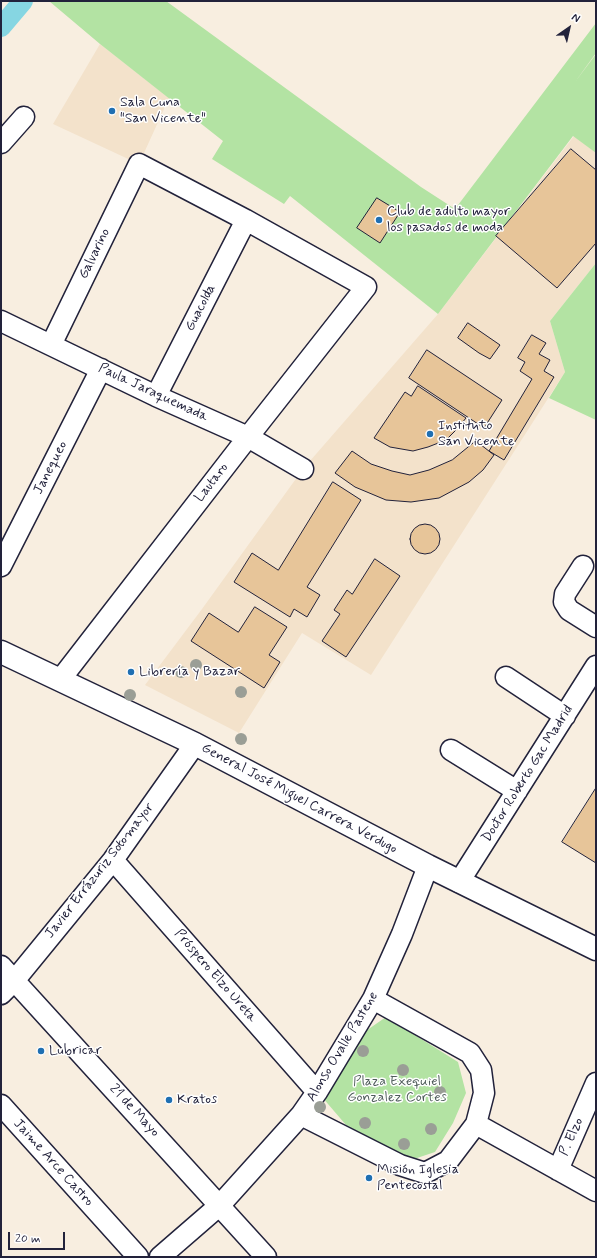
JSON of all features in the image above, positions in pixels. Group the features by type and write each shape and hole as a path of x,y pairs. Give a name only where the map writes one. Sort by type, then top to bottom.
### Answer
{"street":[{"path":"1,143 24,117"},
{"name":"Galvarino","path":"51,345 140,164 246,220"},
{"name":"Lautaro","path":"60,680 366,287 246,220"},
{"name":"Guacolda","path":"156,396 246,220"},
{"name":"Paula Jaraquemada","path":"1,322 156,396 248,437 303,469"},
{"name":"Janequeo","path":"1,566 101,369"},
{"path":"583,566 565,594 564,602 569,610 596,627"},
{"name":"General José Miguel Carrera Verdugo","path":"1,652 195,744 428,866 596,949"},
{"name":"Doctor Roberto Gac Madrid","path":"460,882 596,666"},
{"path":"506,677 564,716"},
{"name":"Javier Errázuriz Sotomayor","path":"8,988 113,860 195,744"},
{"path":"451,750 517,791"},
{"name":"Próspero Elzo Ureta","path":"113,860 317,1092"},
{"name":"Alonso Ovalle Pastene","path":"160,1257 220,1205 301,1115 317,1092 373,999 402,934 428,866"},
{"name":"21 de Mayo","path":"1,966 8,988 220,1205 266,1257"},
{"path":"301,1115 400,1165 425,1173 448,1161 476,1124 484,1093 481,1070 470,1053 373,999"},
{"name":"P. Elzo","path":"558,1170 596,1083"},
{"name":"Jaime Arce Castro","path":"1,1105 138,1257"},
{"path":"476,1124 596,1191"}],"shaded area":[{"name":"Sala Cuna \"San Vicente\"","path":"100,44 169,98 139,164 53,124"},
{"name":"Instituto San Vicente","path":"574,136 596,153 596,263 550,321 565,372 371,675 302,633 239,733 145,685 303,469 438,314"}],"green space":[{"path":"49,1 166,1 421,187 455,209 596,23 596,53 575,82 596,54 596,153 573,136 438,314 290,196 284,204 212,159 223,141 100,44"},
{"path":"596,263 596,420 549,398 565,372 550,321"},
{"name":"Plaza Exequiel Gonzalez Cortes","path":"386,1017 458,1062 466,1093 453,1123 435,1152 411,1160 346,1125 322,1097 360,1035"}],"building":[{"path":"571,149 596,170 596,243 557,288 496,236"},
{"name":"Club de adulto mayor los pasados de moda","path":"377,198 400,212 380,243 357,228"},
{"path":"468,323 500,345 490,359 458,338"},
{"path":"532,335 546,343 539,354 550,360 544,371 554,377 504,460 489,451 532,379 520,371 525,362 518,358"},
{"path":"427,350 502,400 484,428 409,378"},
{"path":"418,386 466,418 446,440 413,451 390,447 374,438 405,392 411,396"},
{"path":"476,441 494,455 483,470 469,482 439,498 411,502 386,500 355,487 335,473 352,451 371,464 410,475 429,470 452,460"},
{"path":"333,482 361,500 307,587 320,595 307,617 294,609 290,617 234,582 252,553 278,570"},
{"path":"425,524 436,528 440,539 436,550 425,554 414,550 410,539 414,528"},
{"path":"375,559 400,576 346,657 322,641 340,614 334,610 347,590 352,594"},
{"path":"255,607 287,627 269,655 280,662 264,688 191,641 209,613 238,632"},
{"path":"596,788 596,863 562,842"}],"waterway":[{"path":"1,27 23,1"}],"place":[{"name":"Sala Cuna \"San Vicente\"","path":"112,111"},
{"name":"Club de adulto mayor los pasados de moda","path":"379,220"},
{"name":"Instituto San Vicente","path":"430,434"},
{"name":"Librería y Bazar","path":"131,672"},
{"name":"Lubricar","path":"41,1051"},
{"name":"Kratos","path":"169,1100"},
{"name":"Misión Iglesia Pentecostal","path":"369,1178"}]}
